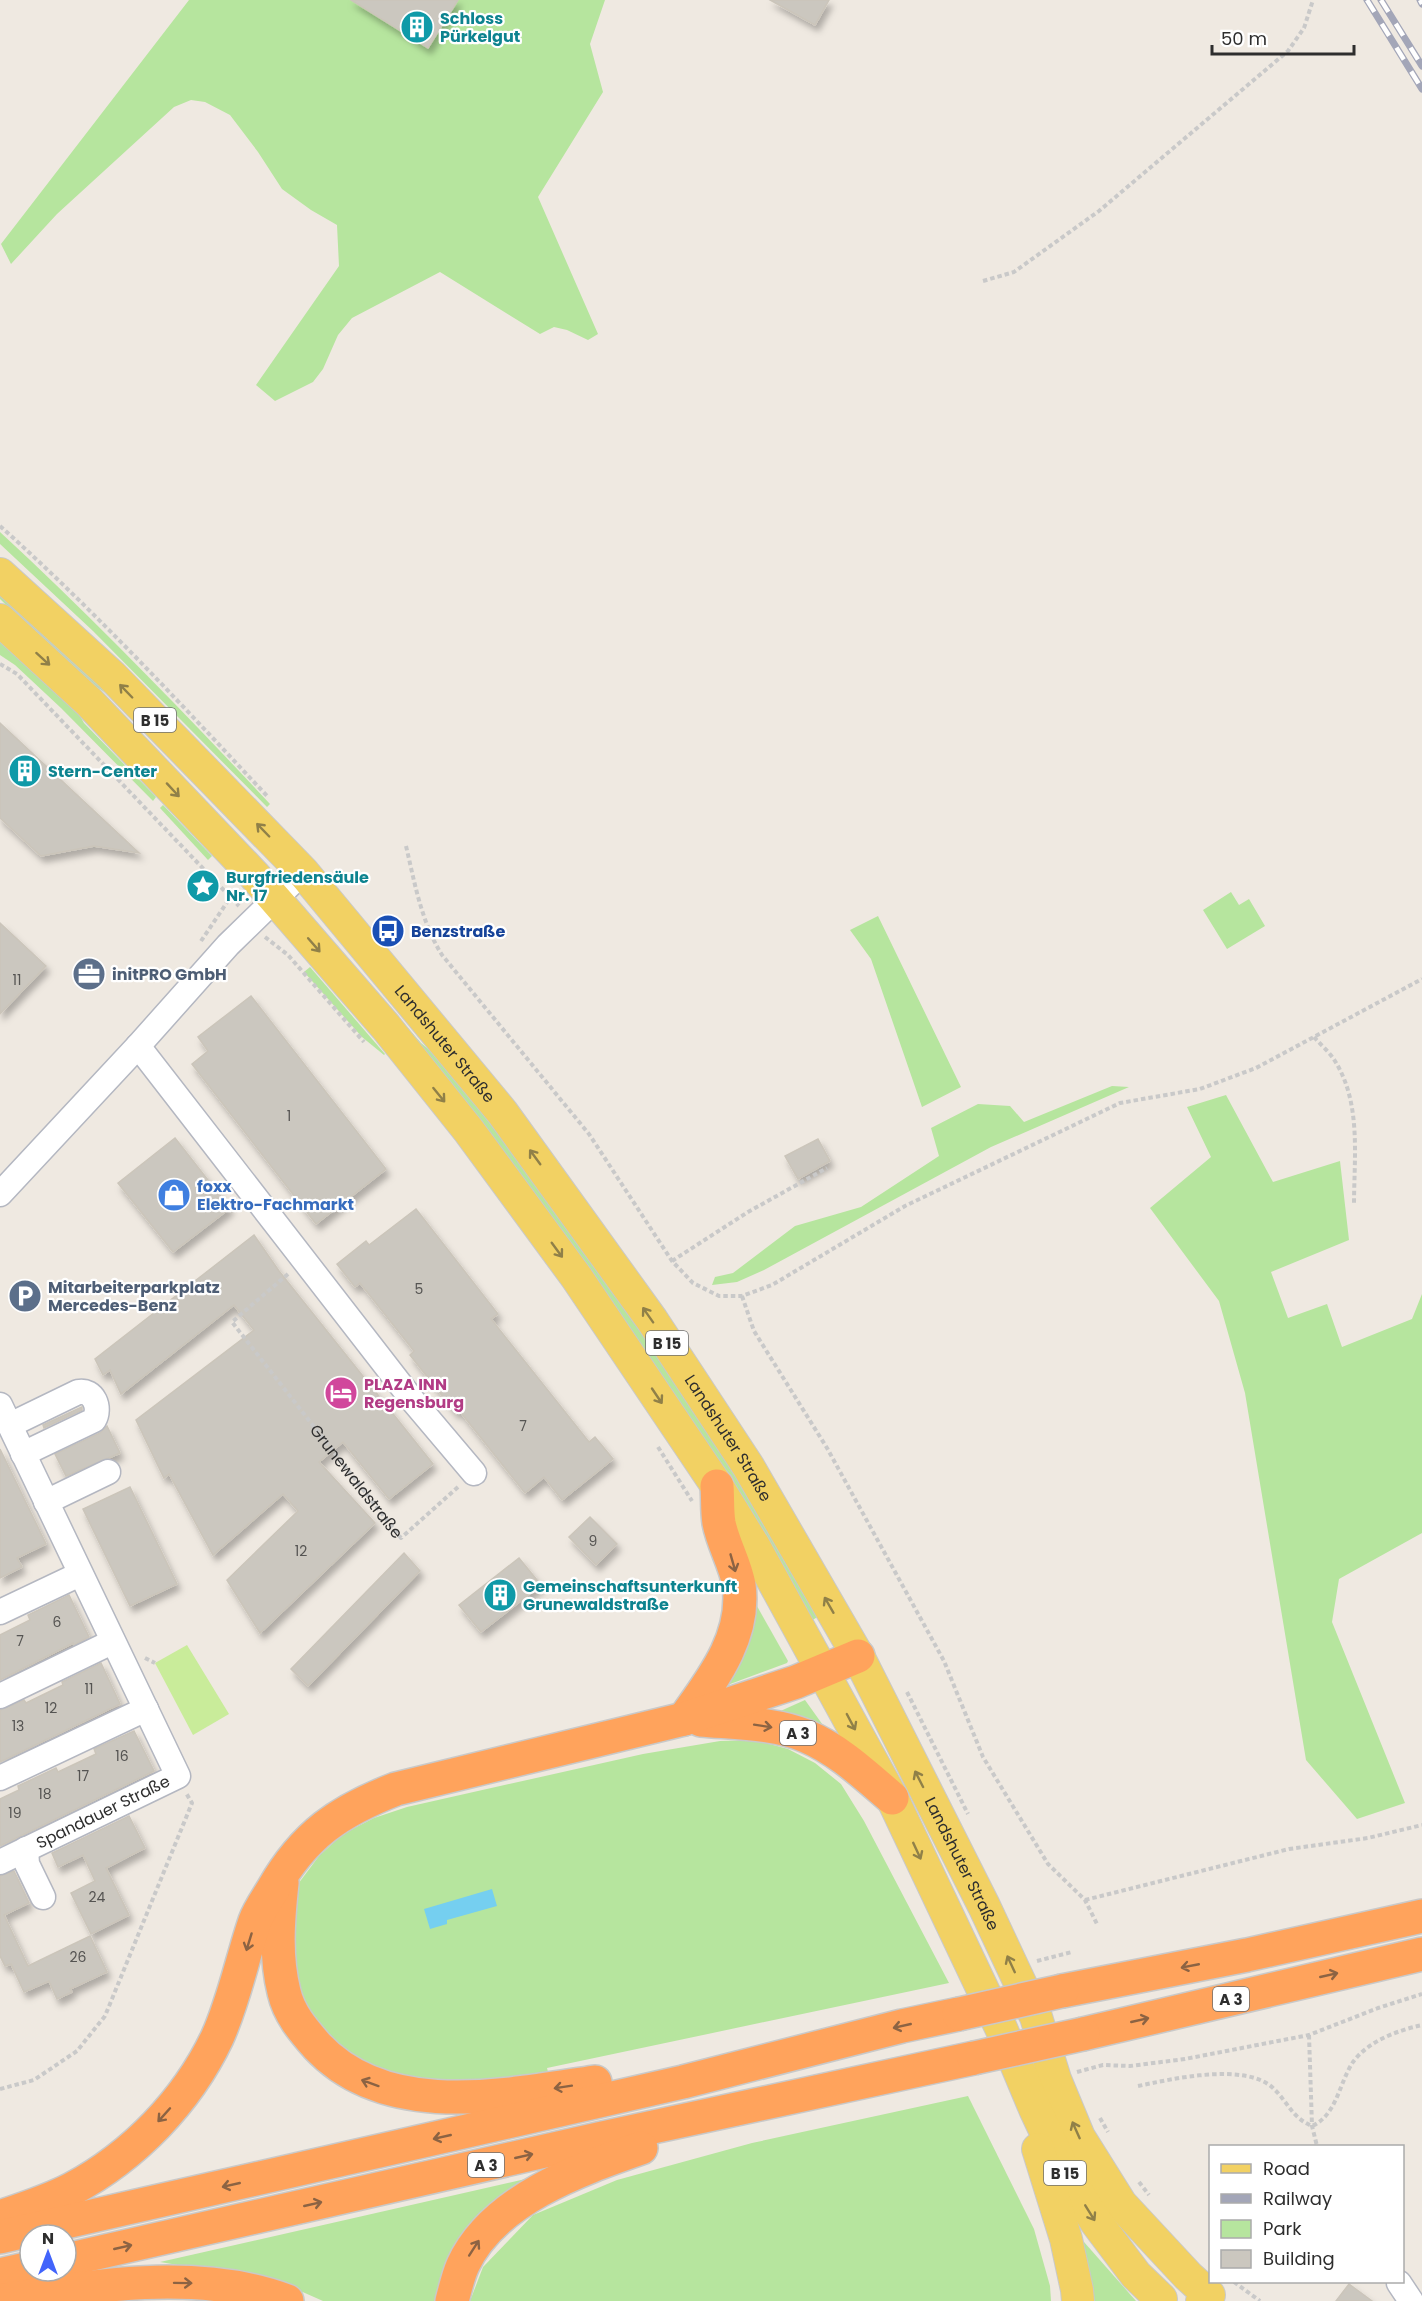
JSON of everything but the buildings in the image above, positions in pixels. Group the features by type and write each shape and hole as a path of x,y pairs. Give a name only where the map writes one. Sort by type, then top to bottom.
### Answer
{"highway":[{"path":"684,1719 730,1647 739,1610 739,1587 733,1560 706,1496"},
{"name":"A 3","path":"0,2217 72,2189 114,2163 143,2139 173,2106 198,2073 218,2037 256,1918 283,1871 307,1841 359,1803 396,1788 684,1719 796,1682 858,1656"},
{"name":"A 3","path":"684,1719 761,1725 804,1734 846,1758 892,1798"},
{"name":"A 3","path":"283,1871 278,1927 279,1967 284,1995 299,2026 331,2061 365,2081 406,2094 454,2097 502,2096 634,2076 683,2082"},
{"name":"A 3","path":"0,2237 683,2082 902,2026 1062,1991 1247,1955 1422,1916"},
{"name":"A 3","path":"78,2257 602,2138 906,2074 1422,1954"},
{"name":"A 3","path":"452,2301 463,2265 481,2237 510,2210 543,2188 597,2164 646,2146 696,2137 882,2094 906,2074"},
{"path":"0,2275 18,2271"},
{"path":"0,2301 134,2284 186,2282 266,2293 287,2301"}],"main road":[{"name":"Landshuter Straße","path":"0,574 112,676 303,872 502,1112 652,1320 748,1466 858,1656 984,1906 1036,2017 1055,2079 1079,2137 1121,2204 1210,2291"},
{"name":"Landshuter Straße","path":"0,620 89,702 254,875 386,1027 469,1131 577,1278 706,1496 754,1546 892,1798 1001,2028 1064,2171 1096,2222 1136,2275 1161,2300"},
{"name":"B 15","path":"1001,2028 1014,2084 1038,2149 1066,2239 1077,2290 1077,2301"},
{"path":"1161,2300 1210,2291"}],"street":[{"path":"0,1194 138,1046 228,945 253,924 303,872"},
{"path":"138,1046 414,1402 474,1473"},
{"path":"4,1415 85,1390 91,1394 98,1413 94,1420 23,1454"},
{"name":"Spandauer Straße","path":"0,1862 178,1776 4,1415"},
{"path":"46,1502 108,1472"},
{"path":"0,1611 80,1574"},
{"path":"0,1696 112,1642"},
{"path":"0,1778 146,1709"},
{"name":"Spandauer Straße","path":"26,1849 27,1864 43,1897"}],"path":[{"path":"983,281 1014,272 1099,211 1288,51 1304,28 1313,0"},
{"path":"0,526 188,711 272,802"},
{"path":"0,664 17,674 231,896 271,943 288,955 369,1047"},
{"path":"406,846 420,909 442,955 589,1134 672,1261 693,1283 720,1296 742,1296 772,1285 905,1206 1120,1103 1200,1089 1256,1068 1422,979"},
{"path":"1314,1037 1332,1057 1350,1096 1354,1120 1354,1205"},
{"path":"672,1261 748,1212 827,1168"},
{"name":"Grunewaldstraße","path":"305,1260 232,1322 401,1538 474,1473"},
{"path":"742,1296 754,1331 827,1448 944,1660 983,1757 1048,1864 1085,1900 1098,1926"},
{"path":"652,1437 706,1496"},
{"path":"0,2089 34,2080 77,2051 105,2016 192,1803 178,1776"},
{"path":"1085,1900 1290,1849 1368,1838 1422,1825"},
{"path":"1033,1962 1072,1952"},
{"path":"1077,2072 1103,2065 1130,2066 1185,2058 1309,2035 1378,2008 1422,1994"},
{"path":"1138,2086 1218,2073 1254,2078 1272,2087 1300,2121 1312,2126 1323,2122 1330,2112 1354,2060 1377,2041 1422,2025"},
{"path":"1309,2035 1312,2126 1317,2145"},
{"path":"1210,2291 1260,2301"}],"green space":[{"path":"189,0 605,0 590,44 603,92 538,197 598,334 588,340 567,330 554,327 540,334 440,272 352,318 338,335 323,369 313,382 275,401 256,385 339,266 337,225 282,189 230,115 205,102 191,100 174,107 57,214 11,264 1,244"},
{"path":"0,532 70,598 171,700 270,804 267,807 93,631 0,544"},
{"path":"0,584 245,827 240,831 109,695 80,676 0,599"},
{"path":"0,630 76,709 84,723 156,797 153,801 61,708 15,665 0,655"},
{"path":"163,805 212,856 208,860 160,808"},
{"path":"1231,892 1239,905 1249,899 1265,926 1227,949 1203,910"},
{"path":"878,916 961,1087 922,1107 871,959 850,930"},
{"path":"330,938 421,1043 439,1058 546,1196 625,1304 746,1487 819,1616 811,1621"},
{"path":"310,967 384,1055 362,1037 304,972"},
{"path":"1112,1086 1129,1087 991,1147 764,1270 737,1282 712,1285 715,1277 733,1273 795,1226 861,1207 939,1156 931,1128 978,1104 1010,1106 1024,1122"},
{"path":"1226,1095 1273,1182 1340,1161 1349,1240 1271,1272 1288,1318 1327,1304 1342,1347 1412,1319 1422,1294 1422,1533 1339,1579 1332,1622 1405,1803 1357,1819 1306,1760 1245,1393 1219,1301 1150,1208 1211,1157 1187,1107"},
{"path":"753,1599 788,1661 722,1687"},
{"path":"187,1645 229,1714 193,1735 155,1663"},
{"path":"805,1700 825,1728 776,1713"},
{"path":"755,1740 788,1749 815,1763 841,1784 864,1821 949,1983 547,2068 549,2076 503,2082 417,2081 349,2059 303,2014 288,1916 298,1884 319,1856 343,1834 374,1818 407,1807 643,1754 720,1741"},
{"path":"968,2096 1034,2229 1050,2286 1051,2301 470,2301 483,2267 533,2215 617,2180 752,2143"},
{"path":"534,2177 458,2244 437,2289 436,2301 323,2301 280,2282 160,2262"},
{"path":"1078,2240 1084,2242 1136,2301 1090,2301"}],"water":[{"path":"492,1889 497,1906 447,1920 447,1924 430,1929 424,1909"}],"railway":[{"path":"1367,0 1422,89"},
{"path":"1381,0 1422,66"},
{"path":"1420,0 1422,4"}],"place":[{"name":"Schloss Pürkelgut","path":"417,27"},
{"name":"Stern-Center","path":"25,771"},
{"name":"Burgfriedensäule Nr. 17","path":"203,886"},
{"name":"Benzstraße","path":"388,931"},
{"name":"initPRO GmbH","path":"89,974"},
{"name":"foxx Elektro-Fachmarkt","path":"174,1195"},
{"name":"Mitarbeiterparkplatz Mercedes-Benz","path":"25,1296"},
{"name":"PLAZA INN Regensburg","path":"341,1393"},
{"name":"Gemeinschaftsunterkunft Grunewaldstraße","path":"500,1595"}]}
